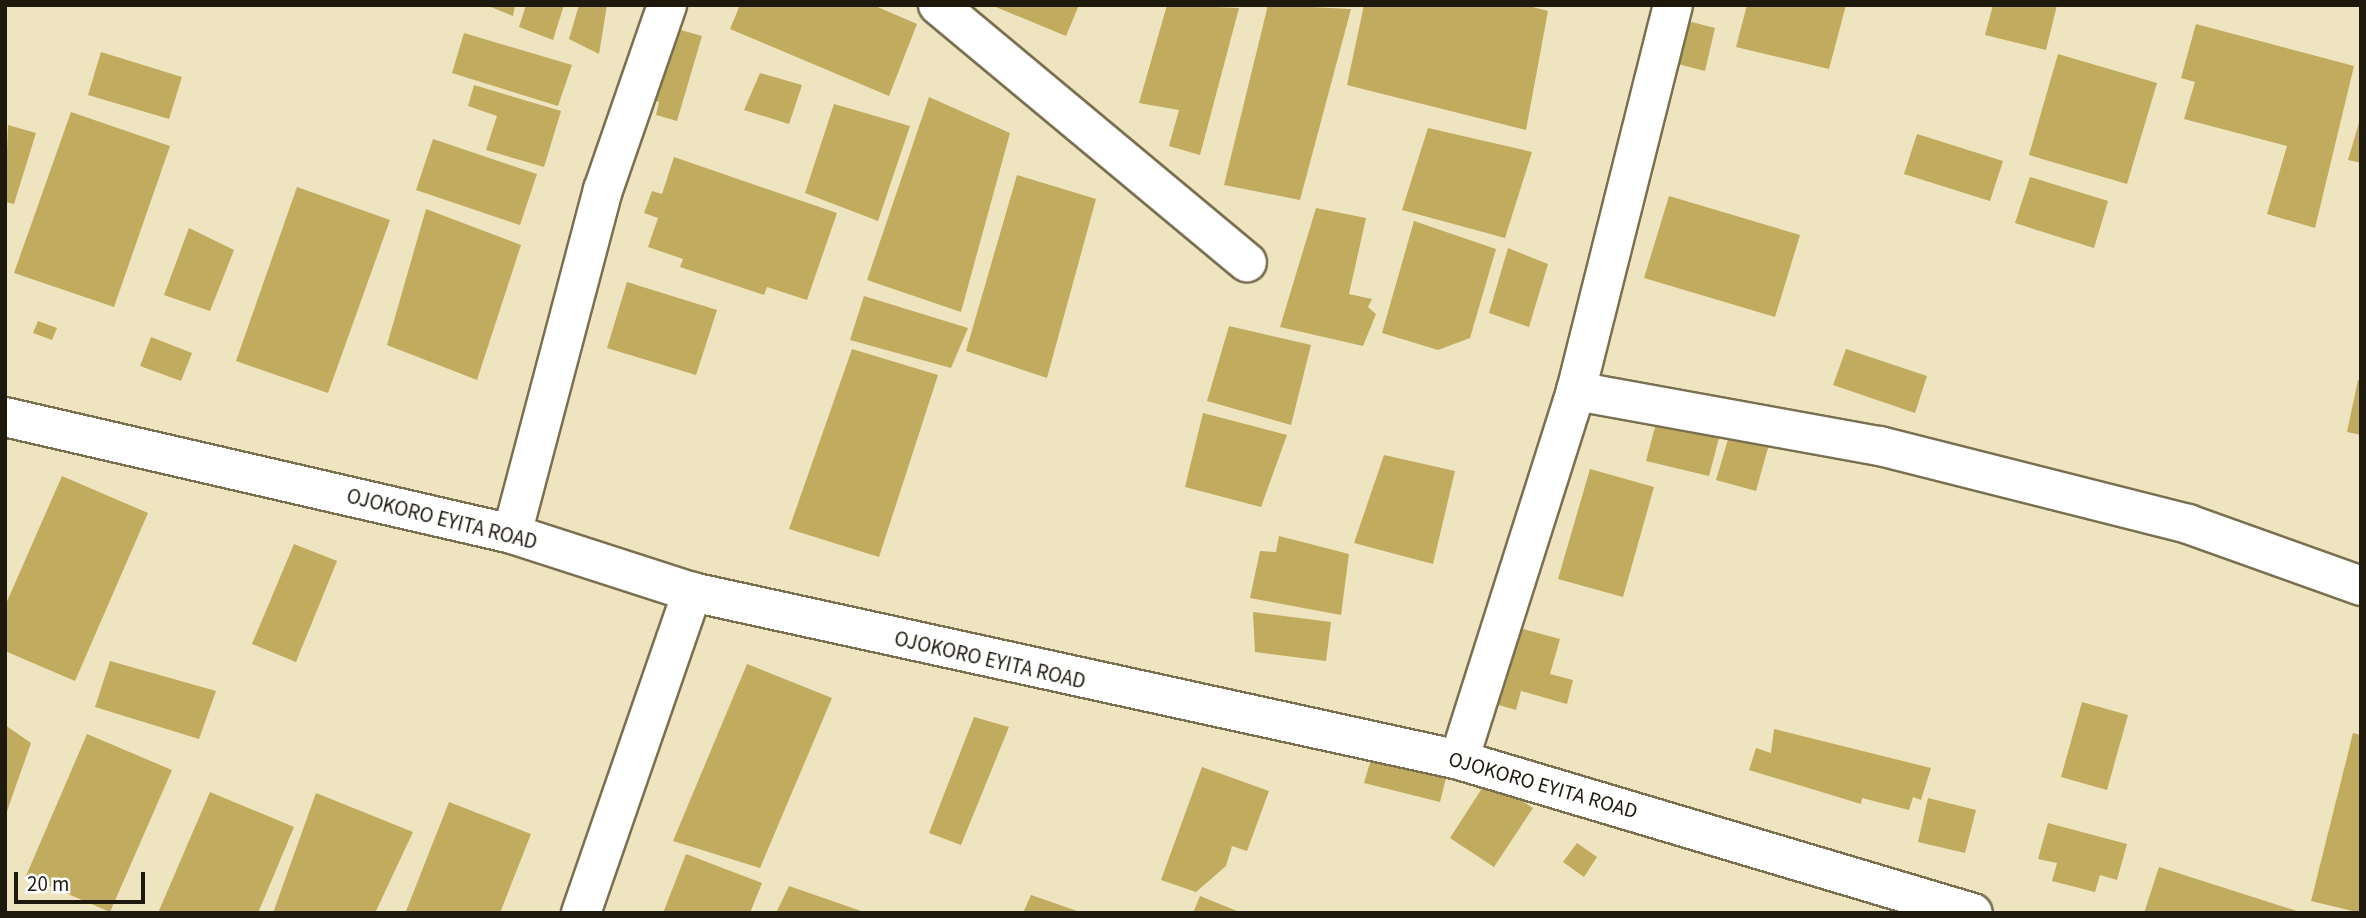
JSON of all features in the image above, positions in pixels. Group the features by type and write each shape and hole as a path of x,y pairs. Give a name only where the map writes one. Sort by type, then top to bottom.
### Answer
{"street":[{"path":"512,534 603,190 667,5"},
{"path":"938,5 1247,262"},
{"path":"1459,760 1576,391 1674,5"},
{"path":"1576,391 1880,446 2189,524 2361,586"},
{"name":"OJOKORO EYITA ROAD","path":"5,417 512,534 692,592 1459,760 1973,913"},
{"path":"581,913 692,592"}],"building":[{"path":"486,5 515,5 513,16"},
{"path":"526,5 564,5 553,40 519,27"},
{"path":"579,5 607,5 599,54 569,39"},
{"path":"740,5 873,5 917,24 889,96 730,29"},
{"path":"991,5 1079,5 1066,36"},
{"path":"1167,5 1239,8 1200,155 1169,146 1179,110 1139,103"},
{"path":"1268,5 1351,9 1300,200 1224,185"},
{"path":"1364,5 1525,5 1548,11 1526,130 1347,85"},
{"path":"1747,5 1846,5 1829,69 1736,47"},
{"path":"1993,5 2057,5 2046,50 1985,35"},
{"path":"1684,20 1715,28 1705,71 1674,63"},
{"path":"2196,24 2354,66 2315,228 2267,214 2287,146 2184,119 2195,82 2181,78"},
{"path":"681,30 702,36 677,121 656,115 659,102 653,100"},
{"path":"464,33 572,65 558,106 452,73"},
{"path":"101,52 182,77 169,119 88,95"},
{"path":"2058,54 2157,83 2127,184 2029,155"},
{"path":"760,73 802,85 789,124 744,110"},
{"path":"474,85 561,111 544,167 486,150 497,116 468,106"},
{"path":"929,97 1010,133 961,312 867,280"},
{"path":"834,104 910,126 878,221 805,193"},
{"path":"71,112 170,146 114,307 14,273"},
{"path":"2361,119 2361,163 2348,160"},
{"path":"8,125 36,133 14,204 5,202"},
{"path":"1428,128 1532,152 1505,238 1402,210"},
{"path":"1917,134 2003,161 1990,201 1904,174"},
{"path":"433,139 537,174 520,225 416,190"},
{"path":"674,157 837,213 807,300 767,287 764,295 680,267 683,259 648,247 658,218 644,213 652,191 662,194"},
{"path":"1017,175 1096,199 1047,378 966,351"},
{"path":"2030,177 2108,201 2094,248 2015,223"},
{"path":"297,187 390,220 328,393 236,361"},
{"path":"1669,196 1800,235 1775,317 1644,278"},
{"path":"1316,208 1366,218 1349,294 1372,299 1368,307 1376,314 1363,346 1280,327"},
{"path":"426,209 521,245 477,380 387,345"},
{"path":"1414,221 1496,249 1470,338 1438,350 1382,333"},
{"path":"189,228 234,250 210,311 164,295"},
{"path":"1508,248 1548,264 1529,327 1489,313"},
{"path":"627,282 717,310 696,375 607,348"},
{"path":"864,296 968,328 951,368 850,340"},
{"path":"38,321 57,328 52,340 33,333"},
{"path":"1229,326 1311,345 1291,425 1207,401"},
{"path":"151,337 192,353 181,381 140,366"},
{"path":"852,349 938,375 879,557 789,529"},
{"path":"1846,349 1927,376 1915,413 1833,385"},
{"path":"2358,380 2361,380 2361,435 2347,432"},
{"path":"1661,404 1724,419 1709,476 1646,461"},
{"path":"1203,413 1287,435 1261,507 1185,487"},
{"path":"1734,419 1773,430 1756,491 1716,480"},
{"path":"1384,455 1455,471 1433,564 1354,543"},
{"path":"1590,469 1654,487 1623,597 1558,579"},
{"path":"62,476 148,513 75,681 5,651 5,606"},
{"path":"1279,536 1349,554 1341,615 1250,598 1260,551 1276,552"},
{"path":"294,544 337,561 296,662 252,644"},
{"path":"1253,612 1331,622 1326,661 1255,652"},
{"path":"1516,627 1560,639 1550,674 1573,680 1567,704 1521,691 1516,710 1495,704"},
{"path":"110,661 216,691 199,739 95,707"},
{"path":"747,664 832,698 760,868 673,841"},
{"path":"2082,702 2128,715 2107,790 2061,777"},
{"path":"974,717 1009,727 961,845 929,833"},
{"path":"5,725 31,743 6,814 5,814"},
{"path":"1774,729 1931,768 1921,800 1913,797 1909,810 1862,798 1861,804 1749,770 1756,748 1771,753"},
{"path":"2353,733 2361,735 2361,913 2311,901"},
{"path":"87,734 172,770 110,912 26,876"},
{"path":"1372,756 1447,774 1440,802 1364,783"},
{"path":"1202,767 1269,791 1247,851 1232,846 1226,866 1196,892 1161,880"},
{"path":"1488,779 1533,808 1494,867 1450,838"},
{"path":"210,792 294,827 258,913 158,913"},
{"path":"316,793 413,832 375,913 273,913"},
{"path":"1928,798 1976,810 1965,853 1918,842"},
{"path":"449,802 531,834 500,913 406,911"},
{"path":"2048,823 2127,844 2117,880 2100,875 2095,892 2052,881 2057,863 2038,859"},
{"path":"1577,843 1597,857 1584,877 1563,862"},
{"path":"686,854 762,883 750,913 663,913"},
{"path":"2159,867 2300,912 2300,913 2144,913"},
{"path":"789,886 864,912 864,913 776,913"},
{"path":"1031,895 1080,912 1080,913 1023,913"},
{"path":"1200,896 1242,913 1193,913"}]}
